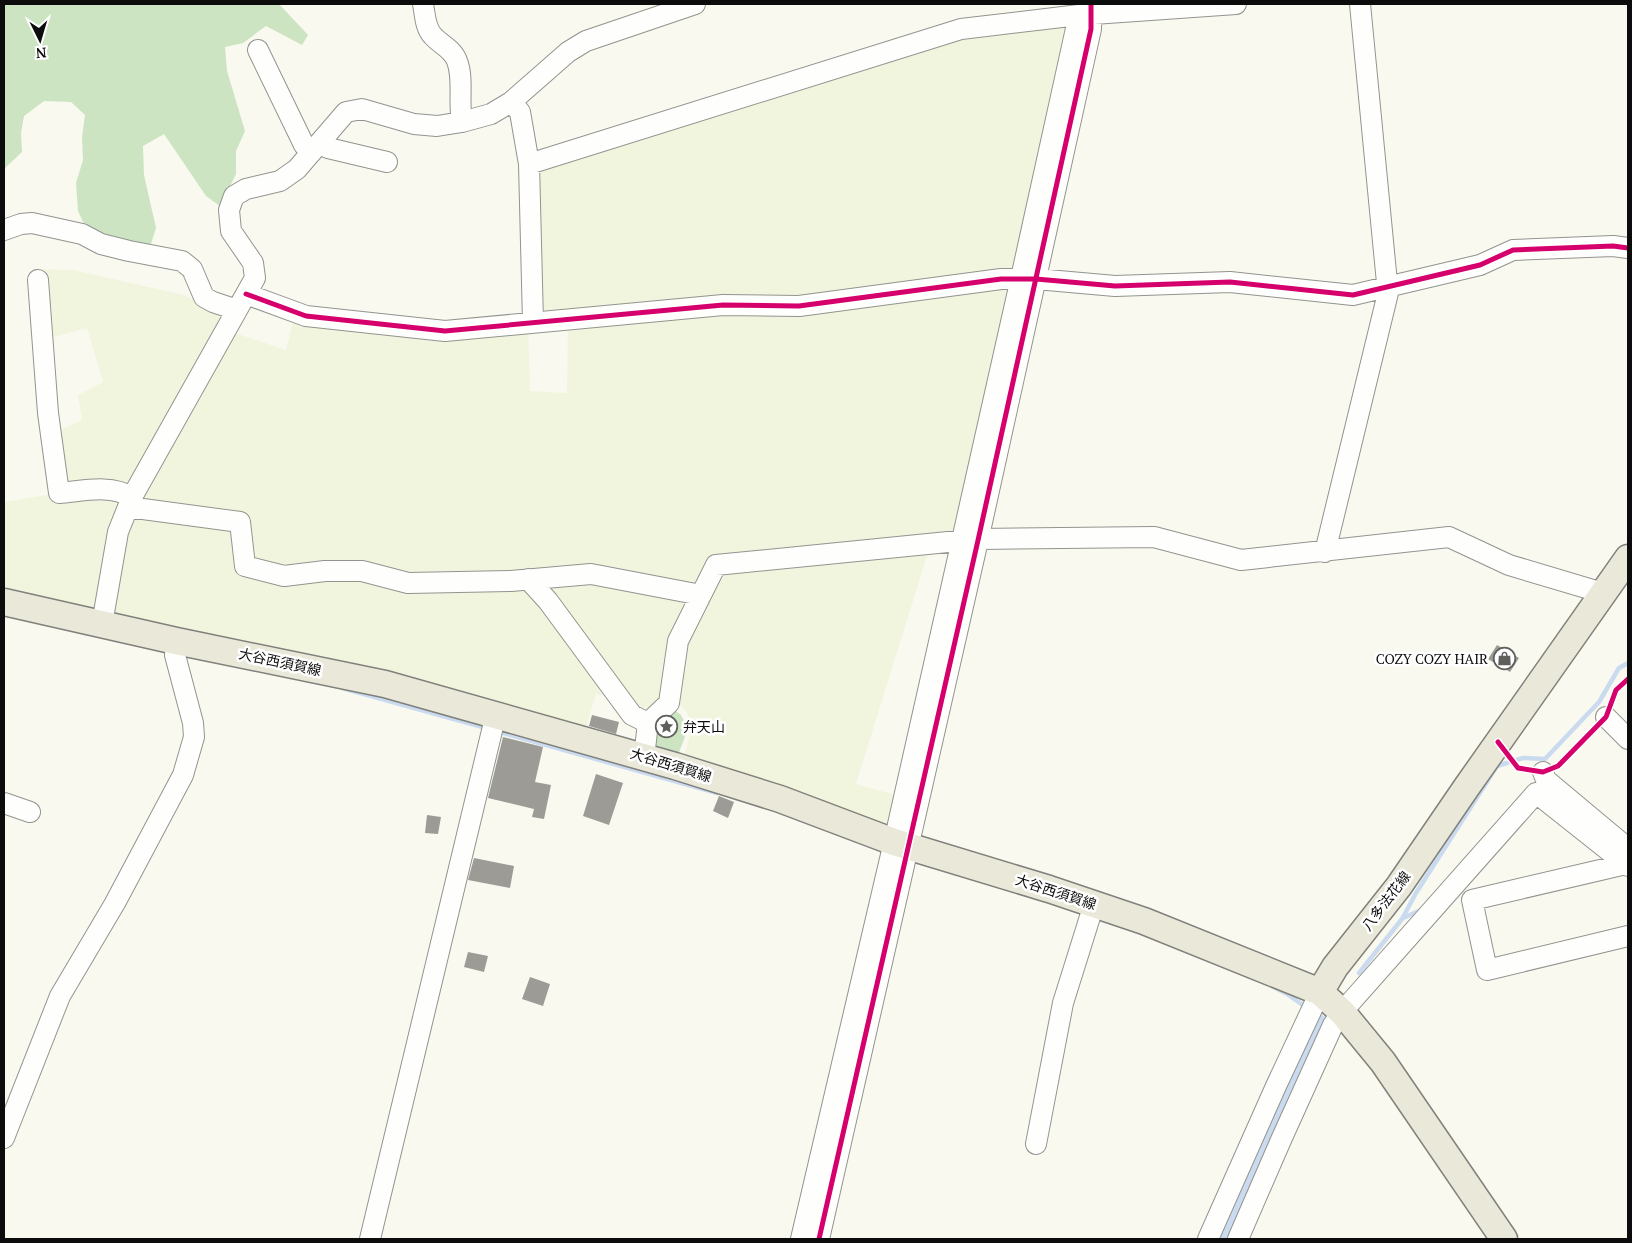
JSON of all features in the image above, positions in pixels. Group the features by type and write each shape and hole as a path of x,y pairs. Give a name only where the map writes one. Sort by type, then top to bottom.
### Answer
{"main road":[{"name":"八多法花線","path":"1320,992 1335,967 1399,886 1628,558"},
{"name":"大谷西須賀線","path":"4,602 176,641 386,684 644,757 780,799 902,845 1144,921 1320,992"},
{"path":"1320,992 1342,1012 1384,1062 1504,1239"}],"street":[{"path":"422,4 432,36 448,48 457,59 459,69 459,105 462,122"},
{"path":"102,624 118,532 130,502 254,278 253,263 230,231 229,210 234,196 246,189 280,181 297,169 346,112 362,109 414,124 437,126 462,122 491,114 511,102 568,52 586,41 695,4"},
{"path":"529,164 961,29 1087,11 1236,4"},
{"path":"1325,552 1389,286 1360,4"},
{"path":"820,1239 902,845 1028,279 1091,29 1087,11"},
{"path":"258,50 304,145 315,148 328,148 387,162"},
{"path":"511,102 520,112 529,164 533,322"},
{"path":"4,230 32,223 82,234 101,244 182,261 192,269 204,297 213,302 241,302 306,316 445,331 723,305 799,306 1001,279 1028,279 1115,286 1230,282 1353,295 1480,265 1513,250 1613,246 1628,248"},
{"path":"38,280 48,413 59,493 110,489 122,491 130,502 240,522 245,566 284,576 325,571 362,570 408,583 528,580 591,574 701,595"},
{"path":"644,757 648,723 669,703 678,642 716,565 970,540 1154,537 1241,560 1450,538 1508,565 1603,594"},
{"path":"528,580 548,601 632,715 648,723"},
{"path":"4,1138 12,1095 60,996 115,903 183,775 194,737 194,723 175,655 176,641"},
{"path":"370,1239 496,714"},
{"path":"1606,717 1628,740"},
{"path":"1543,772 1546,780 1627,859"},
{"path":"1238,1239 1333,1025 1342,1012 1536,793 1627,859"},
{"path":"4,803 30,812"},
{"path":"802,1239 902,845"},
{"path":"1627,859 1472,900 1487,970 1628,936"},
{"path":"1036,1144 1063,1003 1094,904"},
{"path":"1208,1239 1320,992"}],"green space":[{"path":"4,4 279,4 308,35 302,45 266,26 243,43 225,47 227,71 245,131 236,151 236,174 220,206 206,196 164,134 143,146 144,175 156,228 150,247 111,238 85,226 78,211 76,183 83,160 82,137 85,115 71,102 44,101 24,116 21,133 22,152 4,169"},
{"path":"1079,15 961,540 931,543 856,784 899,796 892,831 684,757 693,724 685,710 676,702 645,708 628,701 596,694 585,730 388,675 4,588 4,502 59,493 51,434 82,420 78,395 103,382 87,328 42,340 38,269 73,270 184,295 204,305 237,310 226,330 286,350 295,312 445,331 528,323 530,391 567,393 568,319 533,322 529,164 961,29"},
{"path":"669,706 681,715 688,729 678,755 653,751 649,724"}],"water":[{"path":"1321,1014 1331,1022 1233,1239 1216,1239"}],"building":[{"name":"COZY COZY HAIR","path":"1497,645 1519,658 1510,672 1488,659"},
{"path":"592,715 619,722 616,734 589,726"},
{"path":"503,737 543,747 535,782 551,785 544,819 532,817 534,809 488,798"},
{"path":"596,774 623,783 609,825 583,816"},
{"path":"719,796 734,802 728,818 713,811"},
{"path":"427,815 441,817 438,834 425,833"},
{"path":"474,858 514,866 510,888 468,880"},
{"path":"468,952 488,956 484,972 464,967"},
{"path":"530,977 550,984 543,1006 522,999"}],"waterway":[{"path":"1359,973 1402,919 1416,893 1497,766 1523,758 1545,759 1599,702 1619,668 1628,663"},
{"path":"342,688 486,728"},
{"path":"496,731 717,793"},
{"path":"1403,918 1421,910"},
{"path":"1272,986 1307,1008"}],"cycle path":[{"path":"819,1239 1058,180 1091,29 1091,4"},
{"path":"246,294 306,316 445,331 723,305 799,306 1001,279 1036,279 1115,286 1230,282 1353,295 1480,265 1513,250 1613,246 1628,248"},
{"path":"1498,742 1518,768 1543,772 1558,766 1606,717 1616,690 1628,679"}],"place":[{"name":"COZY COZY HAIR","path":"1504,659"},
{"name":"弁天山","path":"667,727"}]}
